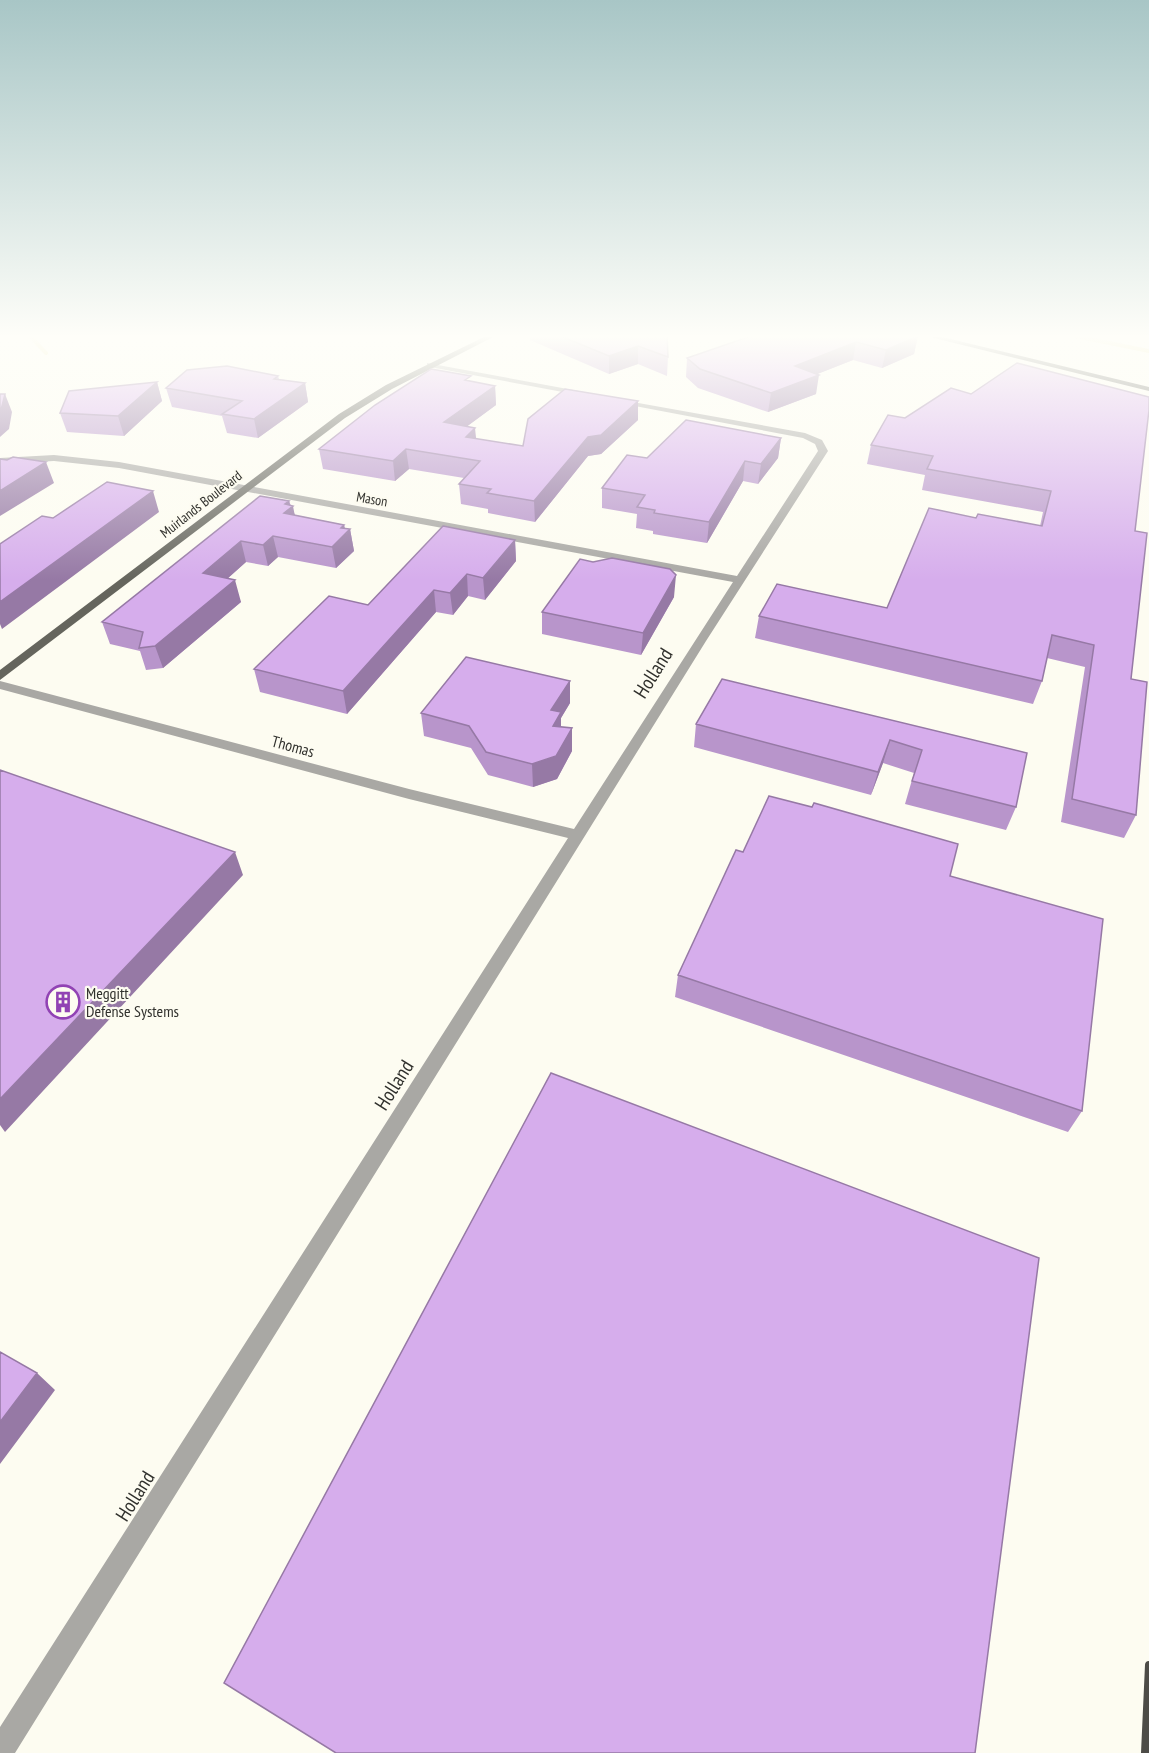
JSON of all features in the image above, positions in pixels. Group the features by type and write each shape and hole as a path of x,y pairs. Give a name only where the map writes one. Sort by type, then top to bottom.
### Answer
{"main road":[{"name":"Muirlands Boulevard","path":"0,676 341,417"}],"street":[{"name":"Holland","path":"0,1752 739,580 823,451 819,442 805,436 702,417"},
{"name":"Mason","path":"0,461 54,458 88,461 739,580"},
{"name":"Thomas","path":"0,685 399,792 578,835"}],"building":[{"path":"360,417 451,417 444,422 475,428 466,437 523,446 528,419 531,417 621,417 601,435 588,437 534,501 487,493 491,489 459,484 480,461 406,449 393,461 319,449"},
{"path":"887,417 1148,417 1135,531 1147,533 1131,679 1147,682 1136,815 1072,799 1094,645 1052,635 1042,681 759,616 777,584 887,608 929,508 976,518 978,514 1042,526 1051,491 927,469 933,456 871,445"},
{"path":"686,420 781,438 761,464 745,461 709,522 654,513 655,510 637,507 645,495 602,488 627,455 647,458"},
{"path":"13,457 46,462 0,491 0,459 7,460"},
{"path":"107,482 153,491 0,602 0,544 42,516 53,518"},
{"path":"260,496 289,501 285,504 293,506 284,513 344,525 341,528 350,529 332,547 273,536 263,545 241,541 203,573 235,580 155,646 139,648 143,632 102,622"},
{"path":"443,526 515,540 483,578 467,574 450,593 434,590 343,691 254,669 329,596 368,605"},
{"path":"612,558 670,569 676,575 643,633 542,612 580,559 593,562"},
{"path":"466,657 570,681 551,710 561,712 553,726 572,728 556,756 532,764 486,752 469,726 421,713"},
{"path":"722,679 1027,753 1016,807 912,781 922,750 890,740 878,772 696,724"},
{"name":"Meggitt Defense Systems","path":"0,770 235,852 0,1099"},
{"path":"769,796 812,807 814,803 958,844 950,876 1103,919 1082,1111 678,975 736,850 743,852"},
{"path":"551,1073 1039,1258 975,1753 336,1753 224,1683"},
{"path":"0,1352 37,1373 0,1422"}],"railway":[{"path":"1145,1753 1149,1665"}],"place":[{"name":"Meggitt Defense Systems","path":"63,1002"}]}
